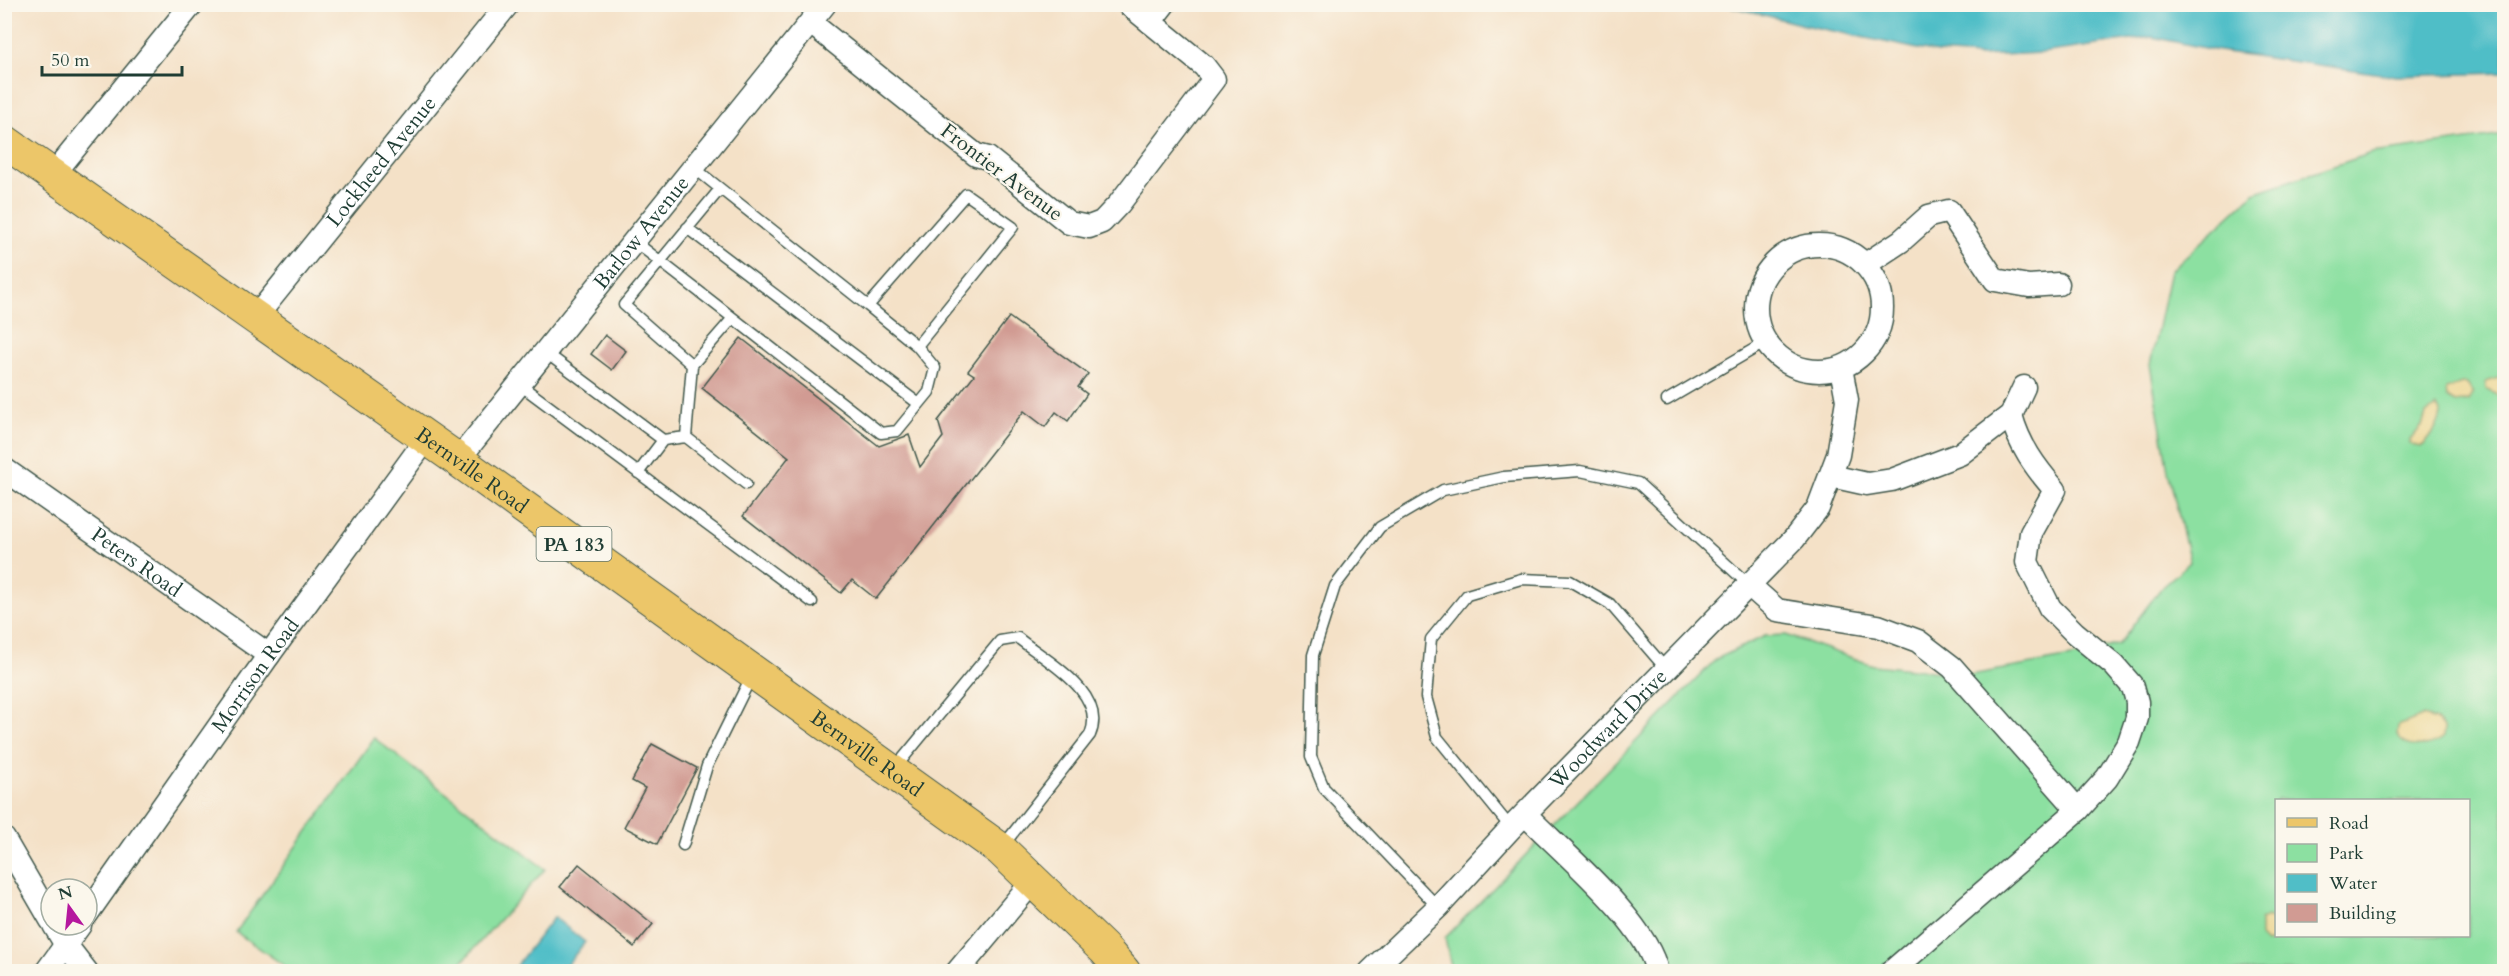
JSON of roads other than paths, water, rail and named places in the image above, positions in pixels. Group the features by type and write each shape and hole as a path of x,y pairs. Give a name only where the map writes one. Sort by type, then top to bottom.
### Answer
{"main road":[{"name":"Bernville Road","path":"4,141 458,460 1000,849 1034,880 1124,972"}],"street":[{"path":"53,175 192,4"},
{"name":"Lockheed Avenue","path":"255,318 508,4"},
{"name":"Barlow Avenue","path":"458,460 825,4"},
{"path":"1128,4 1157,13"},
{"name":"Frontier Avenue","path":"811,22 976,155 988,158 1069,223 1089,227 1102,222 1119,204 1214,79 1157,13"},
{"path":"1866,264 1901,241 1929,216 1949,211 1995,280 2029,286 2058,284"},
{"path":"1822,244 1846,250 1866,264 1879,286 1883,310 1877,335 1862,355 1841,368 1816,372 1792,366 1771,351 1758,330 1755,305 1761,281 1775,261 1797,248 1822,244"},
{"name":"Woodward Drive","path":"1370,972 1438,907 1518,821 1794,539 1818,508 1838,455 1847,399 1841,368"},
{"path":"1831,476 1867,484 1892,480 1960,454 2011,415 2024,387"},
{"path":"1891,972 2078,810 2107,778 2129,742 2137,718 2137,702 2133,687 2114,665 2075,633 2050,608 2027,561 2031,533 2055,490 2034,466 2016,434 2011,415"},
{"name":"Morrison Road","path":"99,897 269,655 427,438"},
{"name":"Peters Road","path":"4,469 269,655"},
{"path":"1749,585 1777,610 1878,627 1918,641 1952,667 2078,810"},
{"path":"1518,821 1623,912 1643,937 1654,956 1657,972"},
{"path":"4,839 39,899"},
{"path":"957,972 1034,880"},
{"path":"61,937 87,972"},
{"path":"46,972 72,937"}],"lane":[{"path":"634,241 880,433 897,431 929,392 935,368 917,346 693,167"},
{"path":"692,365 624,305 720,189"},
{"path":"868,306 966,194 1013,227 917,346"},
{"path":"687,228 919,404"},
{"path":"686,437 692,365 733,318"},
{"path":"1667,400 1766,342"},
{"path":"545,352 663,440 686,437 746,484"},
{"path":"519,384 812,602"},
{"path":"638,473 663,440"},
{"path":"1438,907 1324,788 1311,757 1313,655 1335,586 1380,527 1443,490 1504,477 1580,471 1638,483 1749,585"},
{"path":"1518,821 1437,737 1426,697 1431,639 1467,595 1521,579 1569,581 1610,604 1666,669"},
{"path":"892,772 1000,641 1018,638 1085,692 1095,711 1095,723 1090,735 1000,849"},
{"path":"683,845 707,766 753,672"}],"water":[{"path":"1724,5 2504,5 2504,73 2396,76 2219,51 2152,37 2042,53 1979,56 1937,53 1804,25"},
{"path":"554,917 585,942 562,971 512,971"}]}
